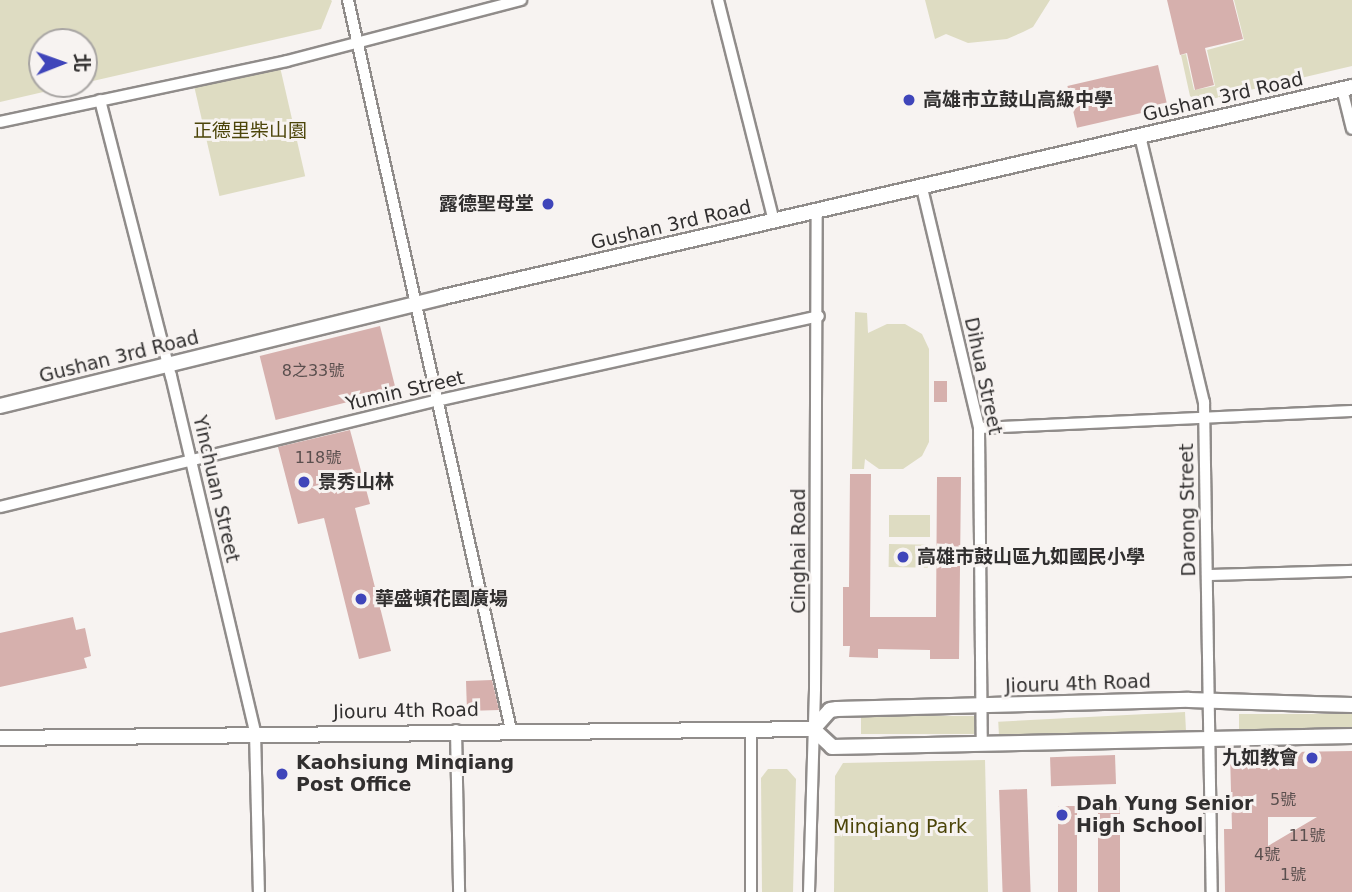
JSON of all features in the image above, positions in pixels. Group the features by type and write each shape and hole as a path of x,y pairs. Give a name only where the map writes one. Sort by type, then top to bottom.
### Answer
{"street":[{"path":"348,0 511,730"},
{"path":"0,122 358,43 521,0"},
{"path":"718,0 774,221"},
{"path":"1347,88 1352,129"},
{"name":"Gushan 3rd Road","path":"0,406 414,304 1347,88"},
{"name":"Yinchuan Street","path":"100,100 169,364 254,732 260,892"},
{"name":"Darong Street","path":"1140,136 1204,418 1212,892"},
{"name":"Dihua Street","path":"922,188 979,428 982,743"},
{"name":"Cinghai Road","path":"809,892 819,316 817,211"},
{"name":"Yumin Street","path":"0,507 436,401 819,316"},
{"path":"979,428 1352,411"},
{"path":"1206,575 1352,571"},
{"name":"Jiouru 4th Road","path":"0,737 456,730 813,729 830,710 1209,700 1352,705"},
{"path":"813,729 832,747 1210,736 1352,736"},
{"path":"456,730 459,892"},
{"path":"751,730 751,892"}],"green space":[{"path":"0,0 332,1 321,29 98,80 98,28 28,28 28,96 0,102"},
{"path":"925,0 1050,0 1033,27 1007,39 968,43 946,34 935,39"},
{"path":"1234,0 1352,0 1352,66 1199,102 1190,96 1181,55 1186,54 1194,90 1215,86 1207,50 1244,40"},
{"name":"正德里柴山園","path":"280,67 305,176 219,196 194,87"},
{"path":"855,312 867,313 868,333 887,324 905,324 922,334 929,349 929,442 922,456 903,469 879,469 865,459 864,469 852,469"},
{"path":"889,515 930,515 930,537 889,537"},
{"path":"889,544 930,545 930,568 889,567"},
{"path":"1185,712 1186,730 999,740 998,722"},
{"path":"1239,714 1352,714 1352,733 1239,733"},
{"path":"861,716 975,716 975,734 861,734"},
{"name":"Minqiang Park","path":"985,760 988,892 834,892 835,776 843,763"},
{"path":"768,769 787,769 796,779 793,892 762,892 761,778"}],"building":[{"path":"1167,0 1233,0 1243,39 1205,48 1214,85 1195,90 1187,53 1180,55"},
{"path":"1158,65 1168,107 1077,128 1067,86"},
{"path":"380,326 396,390 276,420 260,356"},
{"path":"934,381 947,381 947,402 934,402"},
{"path":"350,430 370,504 355,508 391,651 359,659 324,518 298,524 278,447"},
{"path":"850,474 871,474 870,617 936,617 937,477 961,477 959,659 930,659 930,650 878,649 878,658 849,657 850,646 843,646 843,587 849,587"},
{"path":"73,617 76,630 85,628 91,656 84,658 87,668 0,687 0,633"},
{"path":"492,680 499,710 467,711 466,681"},
{"path":"1352,751 1352,892 1225,892 1224,829 1232,829 1230,753","holes":["1268,817 1317,817 1268,846"]},
{"path":"1115,755 1116,784 1051,786 1050,757"},
{"path":"1027,789 1031,892 1003,892 999,790"},
{"path":"1058,806 1077,806 1077,892 1058,892"},
{"path":"1098,807 1120,807 1120,892 1098,892"}],"place":[{"name":"高雄市立鼓山高級中學","path":"909,100"},
{"name":"露德聖母堂","path":"548,204"},
{"name":"景秀山林","path":"304,482"},
{"name":"高雄市鼓山區九如國民小學","path":"903,557"},
{"name":"華盛頓花園廣場","path":"361,599"},
{"name":"九如教會","path":"1312,758"},
{"name":"Kaohsiung Minqiang Post Office","path":"282,774"},
{"name":"Dah Yung Senior High School","path":"1062,815"}]}
